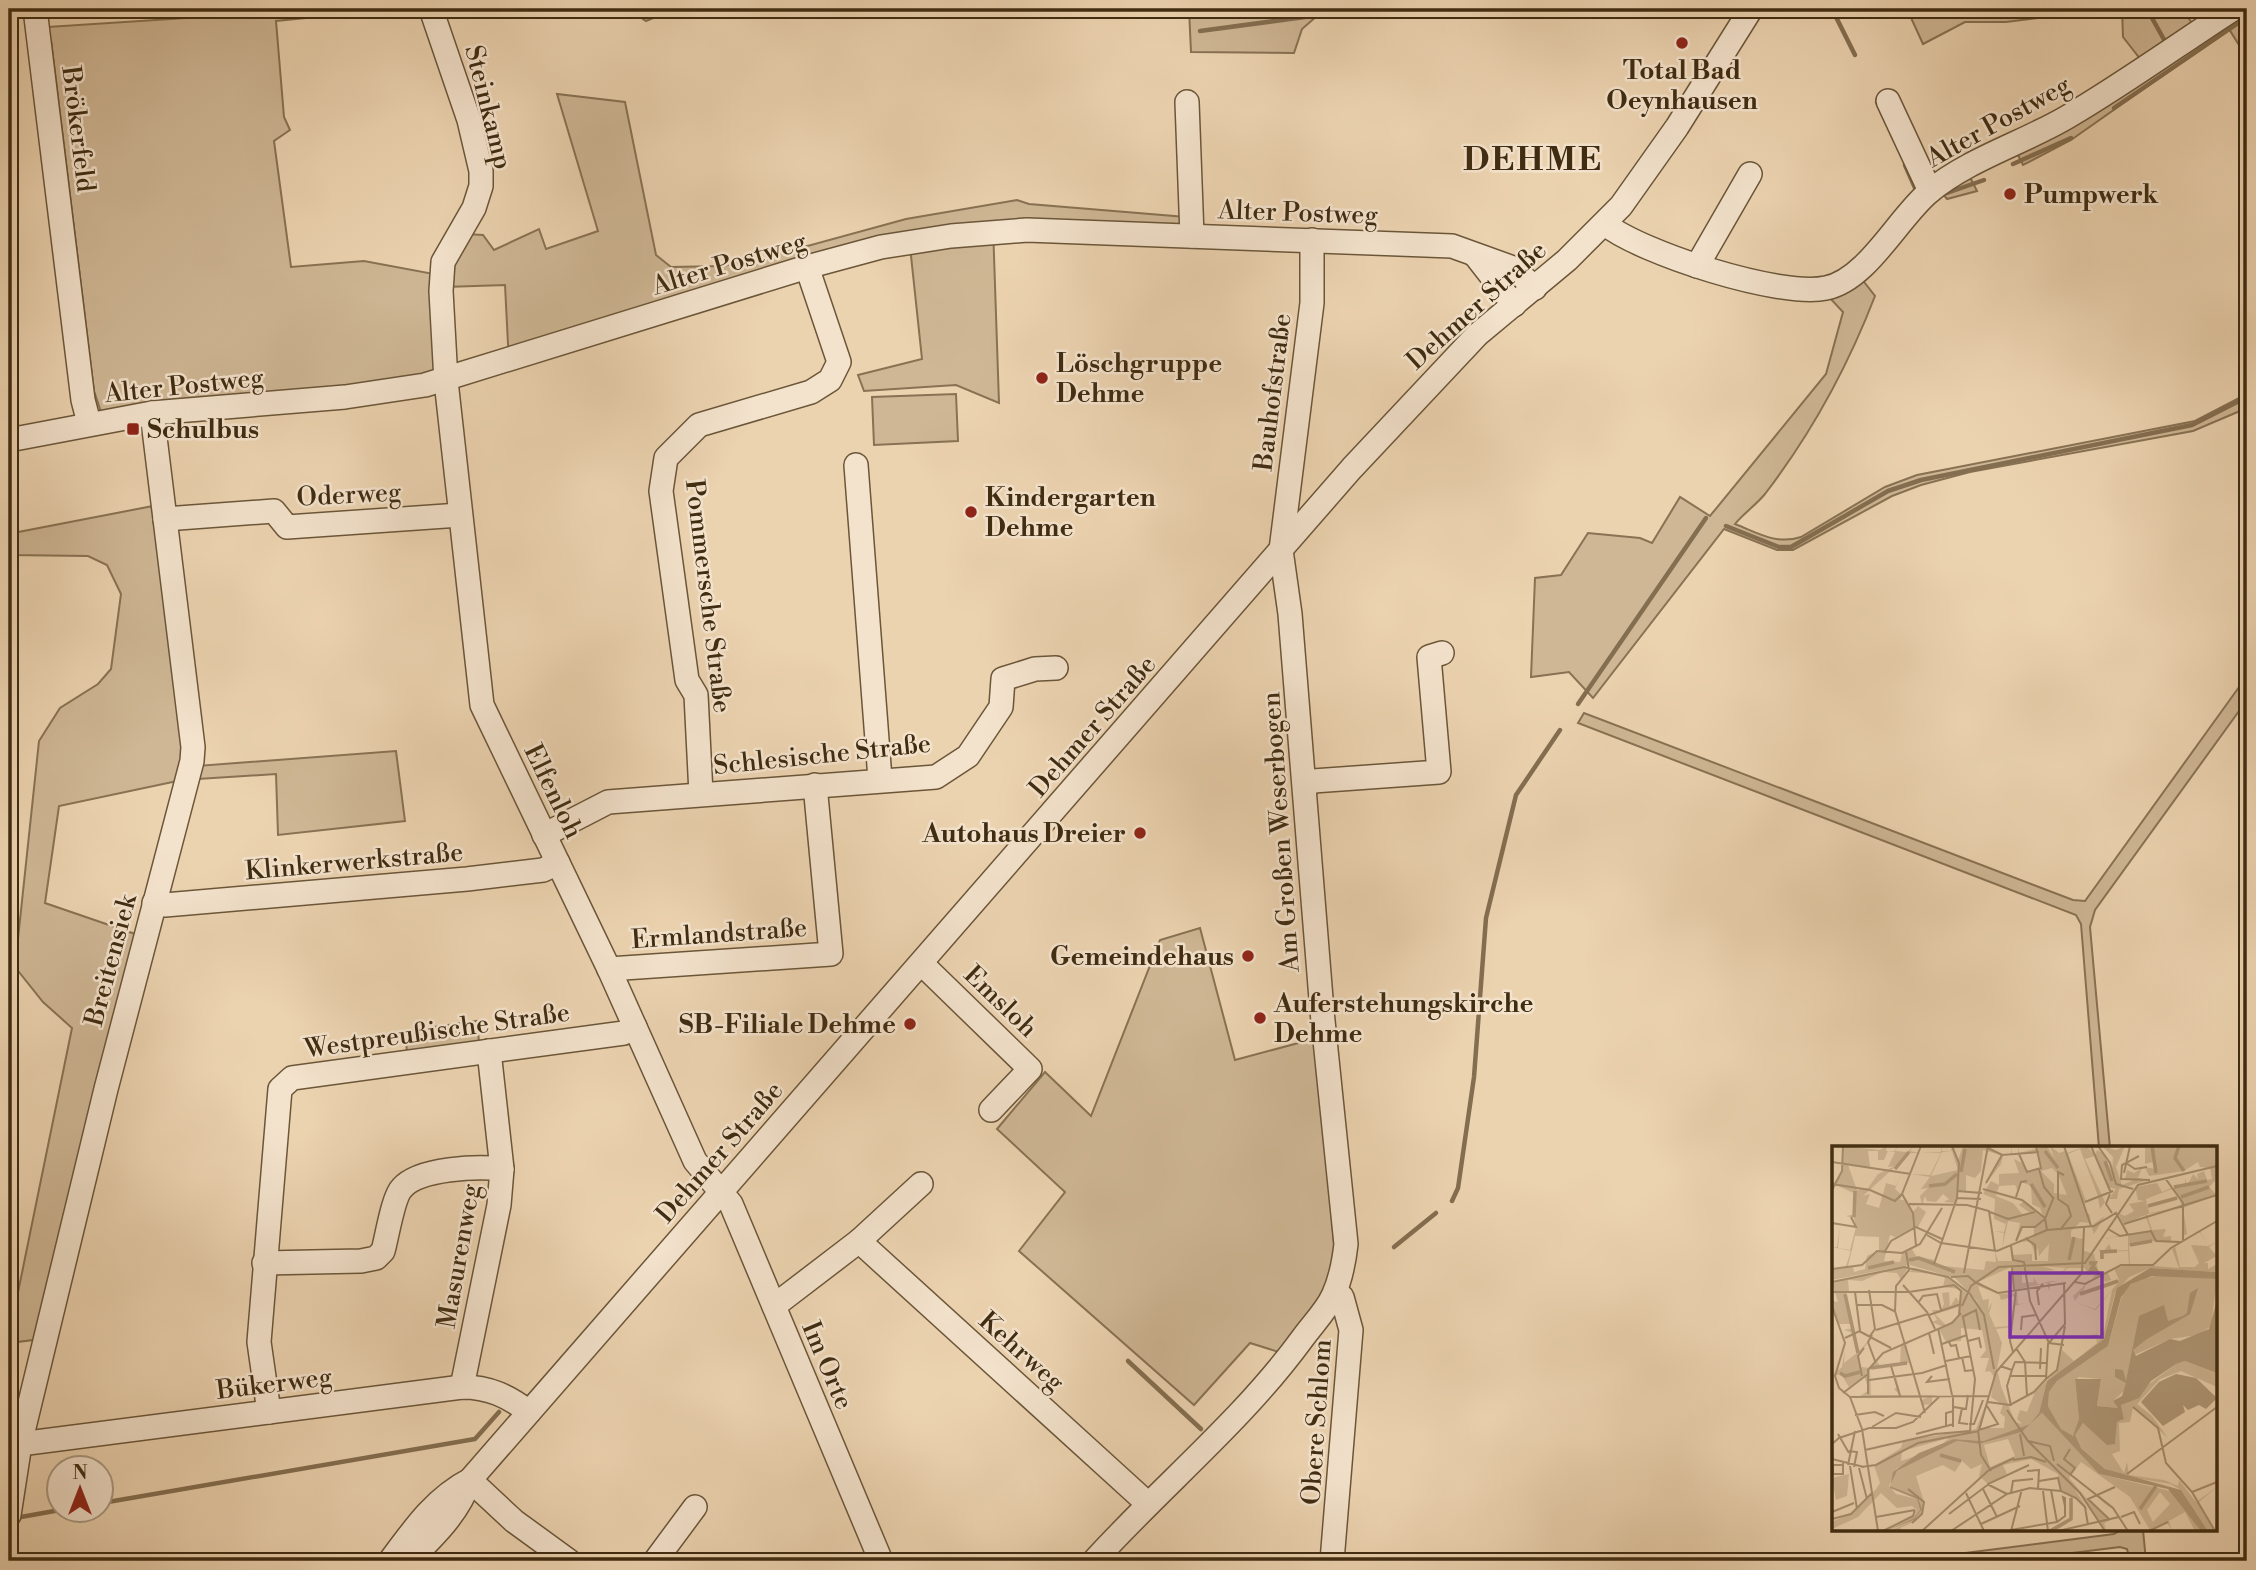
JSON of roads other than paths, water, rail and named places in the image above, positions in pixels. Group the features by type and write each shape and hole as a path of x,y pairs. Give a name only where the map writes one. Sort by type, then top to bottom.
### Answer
{"street":[{"name":"Brökerfeld","path":"36,9 83,400 89,423"},
{"name":"Steinkamp","path":"431,9 469,120 481,170 481,186 474,208 443,262 446,381"},
{"name":"Dehmer Straße","path":"390,1561 424,1517 453,1489 470,1479 922,964 1229,606 1420,394 1477,335 1535,288 1605,224 1670,137 1751,9"},
{"name":"Alter Postweg","path":"1605,224 1624,238 1697,267 1797,288 1824,289 1835,286 1856,272 1930,191 2068,117 2233,9"},
{"path":"1187,102 1192,236"},
{"path":"1888,102 1930,191"},
{"path":"1697,267 1750,174"},
{"name":"Alter Postweg","path":"9,440 152,413 345,397 446,381 807,268 881,247 951,236 1027,230 1451,246 1513,268 1535,288"},
{"name":"Bauhofstraße","path":"1281,550 1311,303 1312,240"},
{"path":"1475,255 1514,305"},
{"name":"Pommersche Straße","path":"701,794 696,695 687,680 661,491 666,458 699,425 790,399 830,380 839,362 807,268"},
{"name":"Elfenloh","path":"446,381 482,705 609,969 695,1161 720,1192"},
{"name":"Breitensiek","path":"9,1515 20,1444 193,747 152,413"},
{"path":"856,465 880,779"},
{"name":"Oderweg","path":"165,519 274,511 286,527 460,516"},
{"name":"Am Großen Weserbogen","path":"1094,1561 1147,1503 1226,1428 1287,1359 1332,1298 1342,1271 1346,1244 1281,550"},
{"path":"1305,787 1313,781 1439,772 1429,657 1442,653"},
{"name":"Schlesische Straße","path":"544,835 608,802 880,779 936,777 968,756 1001,707 1003,679 1035,669 1056,668"},
{"name":"Ermlandstraße","path":"609,969 831,954 815,785"},
{"name":"Klinkerwerkstraße","path":"154,903 164,905 467,879 543,870 558,863"},
{"name":"Emsloh","path":"922,964 1030,1069 991,1110"},
{"name":"Westpreußische Straße","path":"269,1412 259,1342 280,1090 292,1078 624,1033 635,1027"},
{"name":"Masurenweg","path":"463,1387 499,1205 502,1168 489,1051"},
{"path":"264,1264 361,1261 376,1258 383,1251 400,1189 413,1179 464,1167 502,1168"},
{"path":"774,1306 859,1241 920,1184"},
{"name":"Im Orte","path":"720,1192 731,1204 881,1561"},
{"name":"Kehrweg","path":"859,1241 1147,1503"},
{"name":"Obere Schlom","path":"1332,1298 1342,1297 1349,1315 1350,1330 1332,1561"},
{"name":"Bükerweg","path":"20,1444 463,1387 480,1387 500,1393 529,1412"},
{"name":"Dehmer Straße","path":"409,1561 440,1531 464,1496 470,1479"},
{"path":"470,1479 514,1521 569,1561"},
{"path":"655,1561 695,1507"}],"waterway":[{"path":"1200,31 1312,16 1319,9"},
{"path":"1832,9 1855,55"},
{"path":"2147,9 2167,45"},
{"path":"2114,108 2247,17"},
{"path":"2013,164 2071,138"},
{"path":"1905,165 1916,190"},
{"path":"1944,194 1984,180"},
{"path":"1726,526 1779,547 1791,547 1888,491 1921,480 2192,425 2247,397"},
{"path":"1578,704 1706,518"},
{"path":"1452,1201 1458,1188 1474,1077 1486,918 1516,795 1560,730"},
{"path":"1394,1247 1436,1213"},
{"path":"1128,1361 1201,1429"},
{"path":"116,1501 475,1439 499,1412"},
{"path":"21,1517 46,1513"}],"place":[{"name":"Total Bad Oeynhausen","path":"1682,43"},
{"name":"Pumpwerk","path":"2010,194"},
{"name":"Löschgruppe Dehme","path":"1042,378"},
{"name":"Schulbus","path":"133,429"},
{"name":"Kindergarten Dehme","path":"971,512"},
{"name":"Autohaus Dreier","path":"1140,833"},
{"name":"Gemeindehaus","path":"1248,956"},
{"name":"Auferstehungskirche Dehme","path":"1260,1018"},
{"name":"SB-Filiale Dehme","path":"910,1024"}],"district":[{"name":"DEHME","path":"1533,158"}]}
